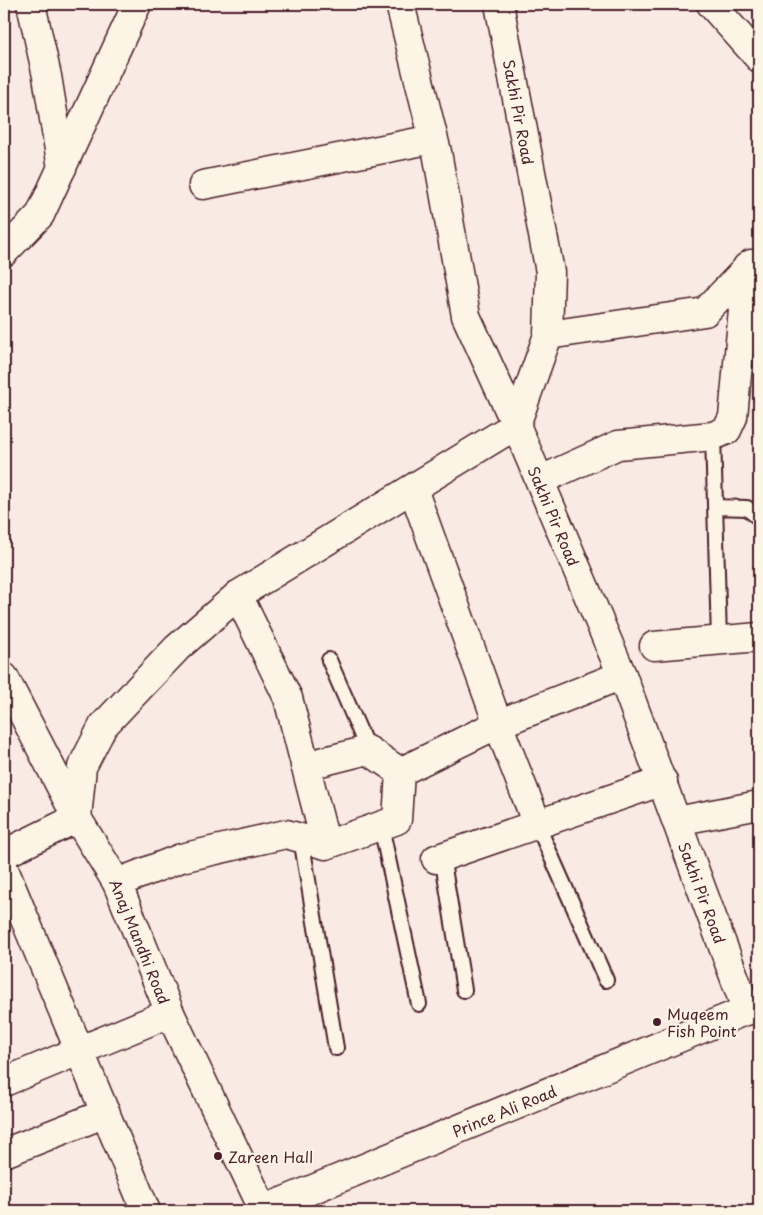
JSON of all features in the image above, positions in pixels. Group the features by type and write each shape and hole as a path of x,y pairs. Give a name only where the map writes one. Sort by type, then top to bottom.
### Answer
{"street":[{"path":"31,4 48,76 62,168"},
{"path":"4,252 40,215 137,4"},
{"path":"4,854 77,818 82,767 103,726 177,648 238,595 516,425 466,316 433,139 400,4"},
{"name":"Sakhi Pir Road","path":"499,4 550,272 548,335 516,425 541,480 622,675 677,821 753,1008"},
{"path":"711,4 759,58"},
{"path":"203,185 433,139"},
{"path":"548,335 704,312 753,263"},
{"path":"541,480 618,445 713,436 727,430 733,417 750,334 753,263"},
{"path":"413,489 498,724 537,824"},
{"path":"238,595 288,698 305,766 314,842"},
{"path":"654,646 759,637"},
{"path":"400,772 498,724 622,675"},
{"name":"Anaj Mandhi Road","path":"4,677 77,818 117,883 170,1013 263,1211"},
{"path":"305,766 368,750 400,772"},
{"path":"117,883 181,858 286,834 314,842 397,820 400,772"},
{"path":"439,858 663,781"},
{"path":"677,821 759,805"},
{"path":"4,870 146,1211"},
{"name":"Prince Ali Road","path":"263,1211 753,1008"},
{"path":"4,1082 170,1013"},
{"path":"5,1149 106,1113"}],"lane":[{"path":"713,436 719,639"},
{"path":"715,507 746,508 759,518"},
{"path":"329,660 368,750"},
{"path":"537,824 606,980"},
{"path":"380,826 419,1004"},
{"path":"314,842 336,1048"},
{"path":"439,858 464,990"}],"place":[{"name":"Muqeem Fish Point","path":"657,1022"},
{"name":"Zareen Hall","path":"218,1156"}]}
